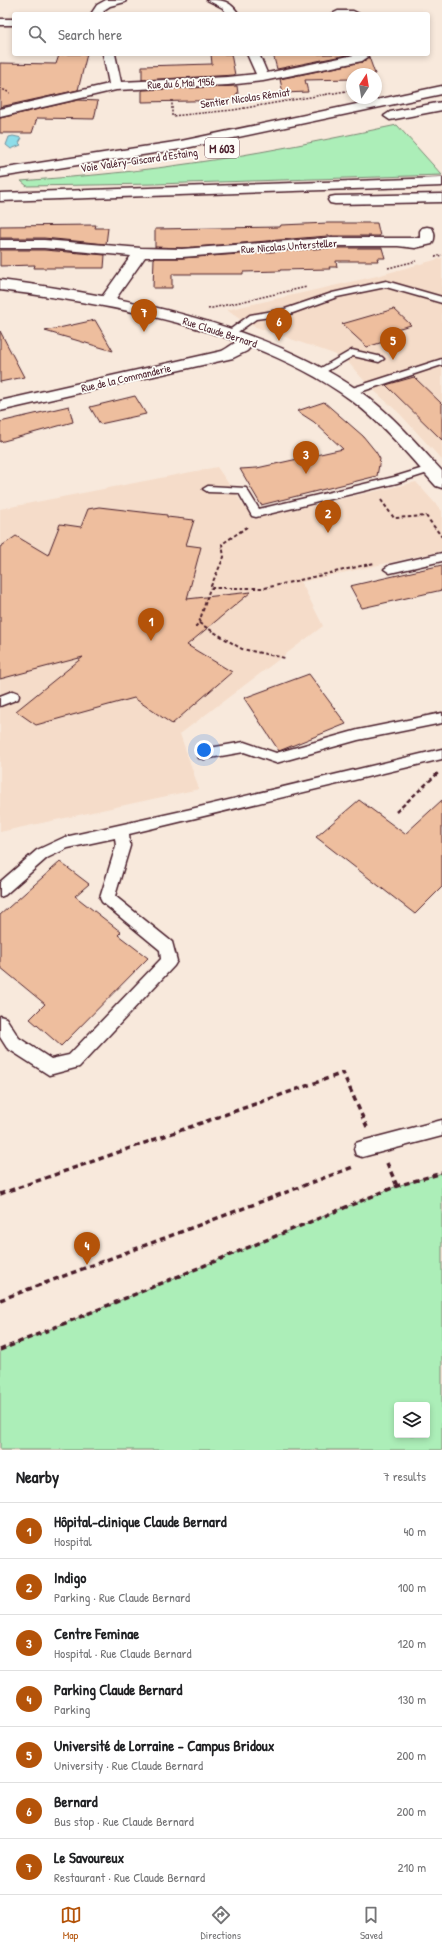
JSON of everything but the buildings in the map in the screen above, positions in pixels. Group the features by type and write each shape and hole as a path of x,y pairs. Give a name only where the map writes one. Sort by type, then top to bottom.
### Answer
{"main road":[{"path":"98,12 103,5 121,0"},
{"path":"212,0 227,6 231,12"},
{"path":"0,22 12,22"},
{"path":"109,56 116,86"},
{"path":"254,56 263,77"},
{"name":"Rue du 6 Mai 1956","path":"0,113 116,86 228,81 263,77 362,57"},
{"path":"0,174 181,145 442,90"},
{"path":"381,118 442,106"},
{"name":"Voie Valéry-Giscard d'Estaing","path":"0,174 78,169 159,158 272,139"},
{"path":"0,197 442,182"},
{"path":"324,200 442,198"},
{"path":"0,203 286,201"},
{"name":"Rue Nicolas Untersteller","path":"0,244 44,244 141,252 212,252 327,242 398,242 415,244 427,241 428,231"},
{"path":"108,301 141,252"},
{"name":"Rue Claude Bernard","path":"0,285 47,290 108,301 229,334 276,351 319,372 350,392 394,430 442,482"},
{"name":"Rue de la Commanderie","path":"0,406 227,355 241,348 248,341"}],"lane":[{"path":"229,334 253,317 287,312 335,295 386,284 442,300"},
{"path":"319,372 352,353 379,359"},
{"path":"350,392 442,362"},
{"path":"208,489 242,490 256,513 372,486 430,469"},
{"path":"385,565 442,557"},
{"path":"0,701 13,696"},
{"path":"204,754 244,747 276,758 358,735 442,718"},
{"path":"0,891 42,854 65,843 122,831 442,754"},
{"path":"0,1023 13,1043 49,1067 73,1062 169,961 167,947 107,898 123,846 122,831"},
{"path":"362,1149 442,1128"}],"path":[{"name":"Sentier Nicolas Rémiat","path":"173,84 172,116 233,110 346,91"},
{"path":"372,486 394,518 426,516 442,538"},
{"path":"194,627 199,624 210,588 224,557 222,544 253,523"},
{"path":"210,588 265,588 385,565"},
{"path":"199,624 242,649 285,658"},
{"path":"396,812 442,769"},
{"path":"0,1194 343,1073 369,1131"},
{"path":"0,1300 354,1166"},
{"path":"0,1350 397,1186 442,1173"}],"shaded area":[{"path":"442,258 442,460 400,414 368,385 347,361 334,354 245,323 227,310 377,276"},
{"path":"217,467 253,519 416,482 442,511 442,551 301,582 323,626 180,734 199,789 0,832 0,509"}],"green space":[{"path":"397,125 442,175 156,184 27,186 21,181 158,168 227,158"},
{"path":"442,1173 442,1450 0,1450 0,1350 397,1186"}],"water":[{"path":"13,136 22,138 19,143 21,145 11,149 6,145 9,137"}],"place":[{"name":"Le Savoureux","path":"144,332"},
{"name":"Bernard","path":"279,341"},
{"name":"Université de Lorraine - Campus Bridoux","path":"393,360"},
{"name":"Centre Feminae","path":"306,474"},
{"name":"Indigo","path":"328,533"},
{"name":"Hôpital-clinique Claude Bernard","path":"151,641"},
{"name":"Parking Claude Bernard","path":"87,1265"}]}
